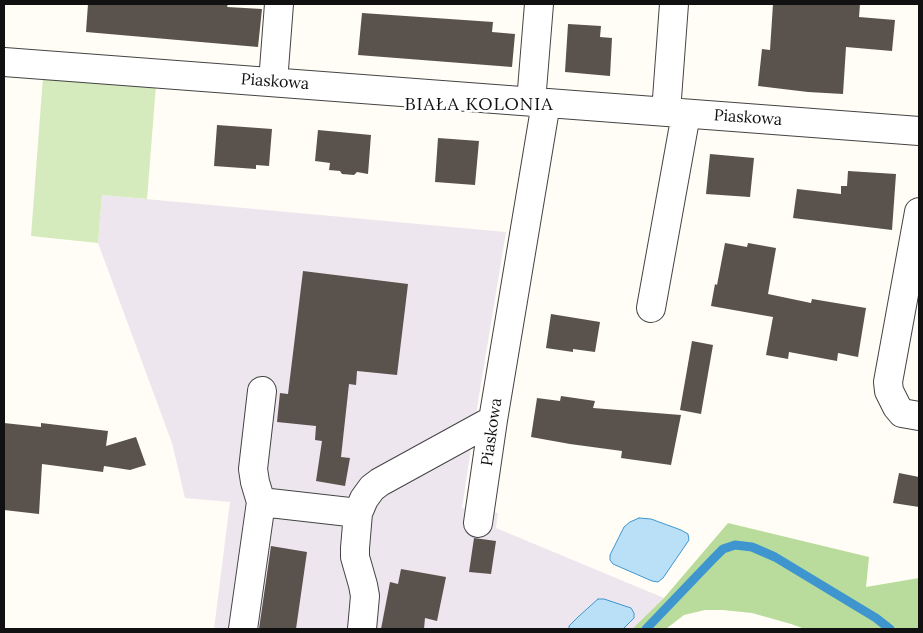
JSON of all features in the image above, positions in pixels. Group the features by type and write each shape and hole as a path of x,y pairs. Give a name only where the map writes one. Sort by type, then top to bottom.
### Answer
{"street":[{"path":"273,82 279,4"},
{"path":"539,4 539,103"},
{"path":"651,308 676,113 674,4"},
{"name":"Piaskowa","path":"4,62 919,131"},
{"name":"Piaskowa","path":"478,524 539,103"},
{"path":"919,212 888,382 889,391 897,408 902,413 919,416"},
{"path":"243,629 261,502 252,469 262,390"},
{"path":"362,629 365,596 355,557 355,548 358,513 364,500 372,488 380,482 493,420"},
{"path":"261,502 358,513"}],"shaded area":[{"path":"102,195 506,232 462,508 498,513 496,528 664,598 632,629 214,629 230,502 185,498 172,443 98,243"}],"green space":[{"path":"43,77 156,85 147,199 102,195 98,243 31,236"},
{"path":"728,523 869,557 866,587 919,578 919,629 805,629 752,613 705,610 684,615 666,629 632,629 664,598"}],"water":[{"path":"639,518 651,519 688,534 689,540 663,578 658,582 613,564 610,560 610,555 624,527"},
{"path":"598,599 604,599 631,608 634,618 623,629 569,629 569,626"}],"building":[{"path":"88,4 228,4 227,7 262,9 258,47 86,32"},
{"path":"773,4 860,4 859,17 895,20 892,51 846,47 843,94 758,86 762,49 770,50"},
{"path":"362,13 493,22 492,32 515,34 512,67 358,55"},
{"path":"568,24 601,26 600,37 612,38 610,76 565,72"},
{"path":"217,125 272,129 269,166 256,165 256,169 214,166"},
{"path":"318,130 371,135 368,174 357,172 354,175 342,174 340,171 329,170 330,163 315,161"},
{"path":"438,138 479,141 475,185 435,182"},
{"path":"710,154 754,158 750,197 706,194"},
{"path":"848,171 896,174 892,230 793,218 797,189 841,194 841,186 847,186"},
{"path":"725,243 747,247 748,243 776,248 768,294 811,303 812,299 866,308 858,357 838,353 837,361 789,352 788,359 766,355 773,317 711,306"},
{"path":"303,271 408,284 397,375 357,371 356,385 349,384 341,457 350,458 345,486 316,481 322,441 315,440 316,426 277,422 280,393 288,394"},
{"path":"551,314 600,322 595,352 573,349 573,352 546,348"},
{"path":"692,341 713,345 701,414 680,410"},
{"path":"561,396 595,401 593,408 681,415 671,465 621,458 622,451 531,437 537,398 560,401"},
{"path":"4,423 41,427 41,423 108,431 106,446 136,437 146,465 130,470 104,466 103,472 42,464 39,514 4,510"},
{"path":"899,473 919,477 919,507 893,503"},
{"path":"474,538 496,541 491,574 469,572"},
{"path":"271,546 307,552 296,629 259,629"},
{"path":"401,569 446,577 437,621 425,618 424,629 381,629 390,582 398,584"}],"waterway":[{"path":"646,629 723,549 735,545 752,547 775,557 876,618 890,629"}],"district":[{"name":"BIAŁA KOLONIA","path":"479,105"}]}
